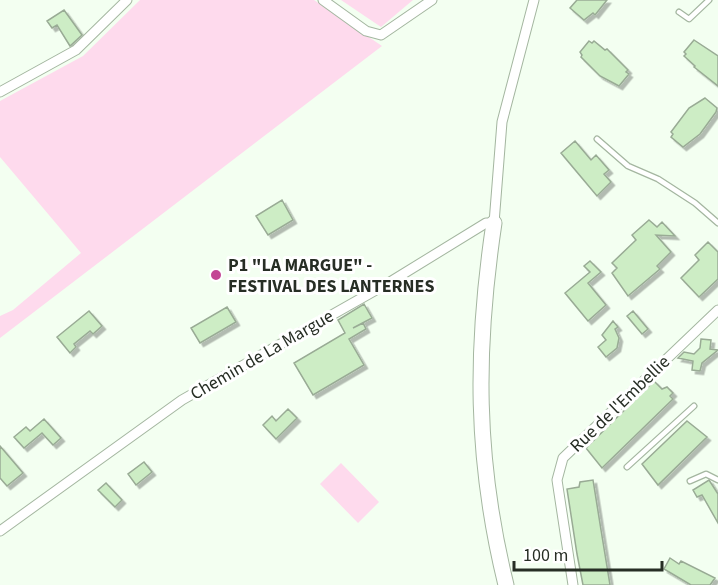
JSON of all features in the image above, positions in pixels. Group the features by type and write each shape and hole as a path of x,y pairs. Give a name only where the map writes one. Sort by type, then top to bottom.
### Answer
{"main road":[{"path":"494,223 482,307 480,424 487,490 506,585"}],"street":[{"path":"0,92 76,50 127,0"},
{"path":"323,0 366,31 381,35 432,0"},
{"path":"494,223 502,122 534,0"},
{"name":"Chemin de La Margue","path":"0,531 142,428 217,379 390,282 486,222 494,223"},
{"name":"Rue de l'Embellie","path":"573,585 557,480 563,458 718,310"}],"lane":[{"path":"679,12 689,19 709,0"},
{"path":"597,139 628,166 658,179 695,203 718,223"},
{"path":"627,467 694,406"},
{"path":"690,481 706,474 718,480"}],"shaded area":[{"path":"140,0 314,0 382,46 0,338 0,316 13,310 81,253 0,157 0,101 83,56"},
{"path":"341,0 413,0 381,27"},
{"path":"341,463 379,502 358,523 320,484"}],"building":[{"path":"577,0 607,0 595,15 593,13 584,20 570,8"},
{"path":"64,10 82,35 70,46 57,25 52,28 47,21"},
{"path":"694,40 718,56 718,86 684,56 686,54 684,52"},
{"path":"589,41 592,43 594,41 605,50 607,49 628,70 626,72 629,74 619,86 600,76 581,57 580,52"},
{"path":"705,98 717,108 716,112 700,134 683,147 671,137 673,134 671,132 689,108"},
{"path":"575,141 591,160 596,155 609,170 604,174 611,182 597,196 561,153"},
{"path":"282,200 293,220 268,235 256,216"},
{"path":"649,220 657,227 662,222 675,236 656,235 671,252 657,266 660,269 628,296 612,273 617,268 612,263 636,240 632,235"},
{"path":"708,242 718,252 718,279 699,297 681,278 699,260 695,255"},
{"path":"590,261 601,272 588,283 606,305 588,321 565,293 590,272 584,266"},
{"path":"364,304 372,318 353,328 363,323 366,329 349,339 364,365 313,395 294,363 345,333 338,320"},
{"path":"227,307 236,322 200,343 191,328"},
{"path":"89,311 102,326 93,334 90,331 74,344 76,347 70,353 57,337"},
{"path":"633,311 648,329 642,334 627,316"},
{"path":"613,321 618,327 615,329 619,338 617,348 606,357 598,347 606,340 602,335"},
{"path":"701,339 711,340 710,349 718,350 702,363 700,371 692,370 693,361 678,358 684,352 694,354 700,348"},
{"path":"654,381 662,389 667,387 673,393 670,396 673,399 602,468 586,448"},
{"path":"288,409 297,418 276,439 263,425 272,416 276,421"},
{"path":"44,419 61,438 53,445 42,433 24,448 14,437 26,427 30,431"},
{"path":"687,421 707,437 658,485 642,464"},
{"path":"0,446 23,473 7,486 0,478"},
{"path":"144,462 152,472 136,485 128,474"},
{"path":"593,480 610,585 583,585 577,554 567,489 579,487 580,482"},
{"path":"709,480 718,494 718,523 702,495 697,497 693,490"},
{"path":"106,483 122,500 115,507 98,490"},
{"path":"670,558 679,564 681,561 715,578 710,585 691,585 664,569"}],"place":[{"name":"P1 \"LA MARGUE\" - FESTIVAL DES LANTERNES","path":"216,275"}]}
